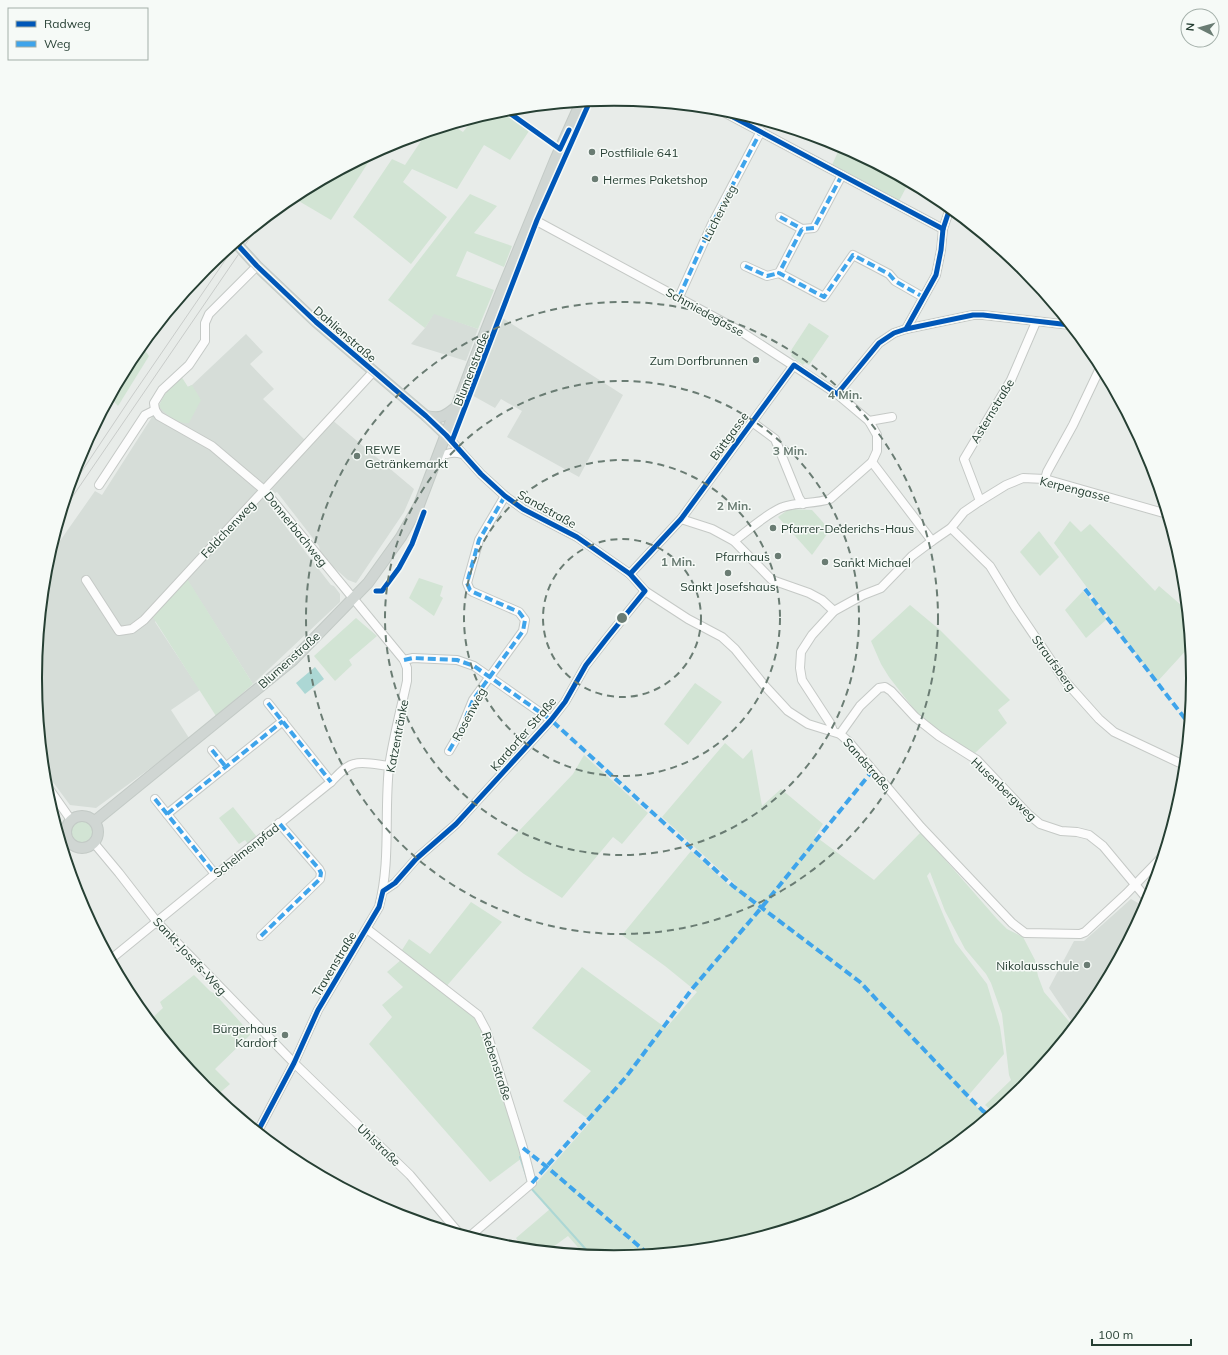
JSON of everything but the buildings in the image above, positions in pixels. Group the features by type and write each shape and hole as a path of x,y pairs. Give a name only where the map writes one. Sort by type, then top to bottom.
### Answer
{"main road":[{"name":"Blumenstraße","path":"95,822 293,660 354,599 379,570 412,520 419,505 531,218 579,107"},
{"name":"Dahlienstraße","path":"239,245 257,266 316,322 426,416 446,435"},
{"path":"426,416 436,418 447,415 456,407"},
{"path":"83,815 91,818 95,822 98,826 99,832 98,838 94,843 89,847 82,849 67,845 66,829 71,820 77,816 83,815"}],"street":[{"path":"737,119 943,229"},
{"name":"Lücherweg","path":"679,297 712,224 761,131"},
{"path":"780,217 802,229 814,228 842,174"},
{"path":"906,329 936,275 943,229 948,214"},
{"name":"Schmiedegasse","path":"531,218 740,331 837,394 869,420 877,435 877,451 872,462"},
{"path":"779,274 802,229"},
{"path":"745,266 767,276 779,274 824,297 853,255 889,274 895,281 923,297"},
{"path":"98,484 145,415 154,410 154,403 162,390 182,373 205,341 205,323 209,314 257,266"},
{"path":"837,394 880,343 894,333 906,329 973,315 1064,324"},
{"name":"Asternstraße","path":"980,501 964,459 1011,380 1036,322"},
{"name":"Büttgasse","path":"630,574 681,519 794,366"},
{"name":"Feldchenweg","path":"86,580 119,631 132,629 149,614 373,372"},
{"path":"1045,479 1047,472 1073,425 1098,373"},
{"name":"Donnerbachweg","path":"154,410 159,416 212,446 264,490 354,599"},
{"path":"869,420 892,417"},
{"path":"752,422 775,439 799,498 803,504"},
{"name":"Sandstraße","path":"446,435 462,454 505,496 523,509 577,537 630,574 645,591 688,619 722,637 735,649 764,685 788,711 808,724 836,732 854,747 921,827 1012,923 1025,932 1080,934 1085,932 1154,865"},
{"path":"437,460 447,453 453,452 462,454"},
{"path":"734,541 774,511 784,506 821,502 830,499 872,462 932,541"},
{"name":"Kerpengasse","path":"836,732 802,680 800,668 801,652 812,635 834,611 863,595 881,588 912,556 951,528 964,512 980,501 1006,485 1023,478 1045,479 1162,513"},
{"name":"Rosenweg","path":"449,751 459,734 473,700 523,631 525,620 518,612 473,592 468,587 467,579 479,540 505,496"},
{"path":"681,519 712,529 734,541 772,580 809,593 822,600 834,611"},
{"name":"Straufsberg","path":"951,528 990,566 1015,607 1065,681 1099,719 1114,732 1179,763"},
{"name":"Kardorfer Straße","path":"383,891 395,883 416,859 452,828 551,720 565,702 586,665 645,591"},
{"name":"Katzentränke","path":"354,599 404,660 408,668 407,681 390,766 387,801 386,870 383,891"},
{"path":"404,660 413,658 457,660 474,666 551,720"},
{"name":"Husenbergweg","path":"836,732 879,688 885,687 891,691 915,717 940,736 977,760 1028,814 1040,824 1061,831 1077,832 1089,835 1103,846 1143,893"},
{"path":"268,703 331,782"},
{"path":"167,814 283,721"},
{"path":"212,750 226,767"},
{"name":"Schelmenpfad","path":"115,956 215,874 222,870 331,782 347,767 360,763 390,766"},
{"path":"55,799 71,820"},
{"path":"155,799 215,874"},
{"path":"261,936 320,879 321,876 319,869 279,823"},
{"name":"Sankt-Josefs-Weg","path":"94,843 157,922 294,1063"},
{"name":"Travenstraße","path":"260,1127 294,1063 318,1010 379,907 383,891"},
{"name":"Rebenstraße","path":"367,929 478,1015 486,1030 523,1148 530,1184 474,1232"},
{"name":"Uhlstraße","path":"294,1063 410,1175 453,1226"}],"shaded area":[{"path":"434,313 478,329 466,361 411,344 425,328"},
{"path":"498,315 623,395 579,477 507,437 522,411 501,399 495,408 468,393"},
{"path":"246,334 263,352 250,364 274,389 263,399 305,440 258,491 331,585 334,586 340,594 340,602 253,684 186,578 155,622 200,690 171,710 189,738 96,808 70,805 52,780 43,715 43,640 47,603 58,544 95,491 102,495 164,396 192,385"},
{"path":"331,419 414,489 404,512 356,583 348,580 330,564 320,551 319,546 277,492 275,493 271,489 271,483"},
{"name":"Nikolausschule","path":"1131,899 1139,903 1109,964 1071,1021 1049,988 1074,941 1084,941"}],"green space":[{"path":"521,113 515,121 529,131 510,160 484,145 457,189 412,169 403,182 447,217 411,264 353,217 392,159 405,165 422,139 457,128 463,132 469,124"},
{"path":"838,151 867,164 907,186 899,201 832,165"},
{"path":"370,160 331,220 298,201 328,182"},
{"path":"470,194 497,206 474,233 512,246 504,267 467,251 456,276 494,290 478,329 434,314 425,328 388,300"},
{"path":"809,323 829,336 809,365 805,363 803,365 791,356 792,354 790,352"},
{"path":"145,350 149,356 118,406 114,401"},
{"path":"181,376 188,387 192,385 201,400 189,423 181,422 172,418 159,406 168,390"},
{"path":"789,509 812,510 830,530 812,555 778,517"},
{"path":"1070,521 1081,532 1090,524 1155,591 1159,586 1181,605 1185,651 1157,682 1054,543"},
{"path":"1039,531 1059,557 1040,576 1020,552"},
{"path":"186,577 253,684 216,716 152,616"},
{"path":"419,578 443,586 440,596 443,598 434,616 409,598"},
{"path":"1083,591 1107,619 1086,638 1065,610"},
{"path":"910,605 940,630 1010,700 998,710 1007,723 975,753 941,734 917,713 889,677 881,664 871,641"},
{"path":"356,618 377,636 349,660 352,665 335,681 314,656"},
{"path":"695,683 722,702 688,745 664,724"},
{"path":"725,743 743,759 752,749 762,806 781,789 823,824 815,836 874,880 921,832 997,919 1007,929 1023,937 1035,960 1038,976 1044,992 1070,1023 1044,1055 1018,1082 990,1109 985,1105 1011,1080 1009,1075 1002,1014 991,983 986,974 965,949 945,911 930,872 927,876 955,942 987,984 1000,1027 1004,1054 967,1097 984,1114 932,1153 867,1191 798,1219 762,1230 726,1239 689,1245 614,1250 579,1248 568,1236 554,1246 519,1242 516,1238 550,1209 532,1188 591,1121 563,1101 591,1071 532,1028 582,967 666,1028 697,992 665,966 622,935 691,851 731,887 735,884 662,817"},
{"path":"584,755 648,813 622,844 613,837 562,898 524,874 497,854 573,774"},
{"path":"233,807 257,837 248,844 245,840 239,844 219,818"},
{"path":"83,820 92,823 95,832 92,841 83,844 74,841 71,832 74,823"},
{"path":"471,902 502,922 445,988 476,1017 483,1030 522,1158 490,1182 369,1044 392,1017 382,1005 403,987 387,972 402,959 402,950 409,939 430,954"},
{"path":"194,975 215,994 251,1034 215,1069 230,1084 221,1092 184,1055 153,1017 163,1008 160,1002"}],"water":[{"path":"315,667 324,679 305,694 296,683"}],"waterway":[{"path":"520,1157 528,1181"},
{"path":"530,1187 585,1248"}],"tram line":[{"path":"70,500 251,236"},
{"path":"80,474 229,255"}],"marked path":[{"path":"679,297 712,224 761,131"},
{"path":"842,175 814,228 802,229 779,273 824,297 853,255 889,274 895,281 923,297"},
{"path":"780,217 802,229"},
{"path":"745,266 767,276 779,273"},
{"path":"449,751 459,734 473,700 523,631 525,620 519,612 473,592 470,590 467,583 479,540 505,496"},
{"path":"1085,589 1185,718"},
{"path":"404,660 413,658 457,660 474,666 551,720 733,886 860,982 985,1113"},
{"path":"268,703 331,782"},
{"path":"167,814 283,721"},
{"path":"212,750 226,767"},
{"path":"532,1183 626,1077 692,989 762,907 873,770"},
{"path":"155,799 215,874"},
{"path":"261,936 320,879 321,873 279,823"},
{"path":"523,1148 642,1248"}],"cycle path":[{"path":"452,441 537,220 587,107"},
{"path":"512,114 560,149 569,130"},
{"path":"736,118 943,229"},
{"path":"906,329 936,275 943,229 948,214"},
{"path":"239,246 257,266 316,322 426,416 446,435 481,474 505,496 523,509 577,537 630,574 645,591 586,665 565,702 551,720 456,824 416,859 395,883 383,891 379,907 318,1010 294,1063 260,1127"},
{"path":"630,574 681,519 794,365 837,394 879,343 894,333 906,329 973,315 1064,324"},
{"path":"376,591 382,591 399,568 412,544 424,512"}],"place":[{"name":"Postfiliale 641","path":"592,152"},
{"name":"Hermes Paketshop","path":"595,179"},
{"name":"Zum Dorfbrunnen","path":"756,360"},
{"name":"REWE Getränkemarkt","path":"357,456"},
{"name":"Pfarrer-Dederichs-Haus","path":"773,528"},
{"name":"Pfarrhaus","path":"778,556"},
{"name":"Sankt Michael","path":"825,562"},
{"name":"Sankt Josefshaus","path":"728,573"},
{"name":"Nikolausschule","path":"1087,965"},
{"name":"Bürgerhaus Kardorf","path":"285,1035"}]}
